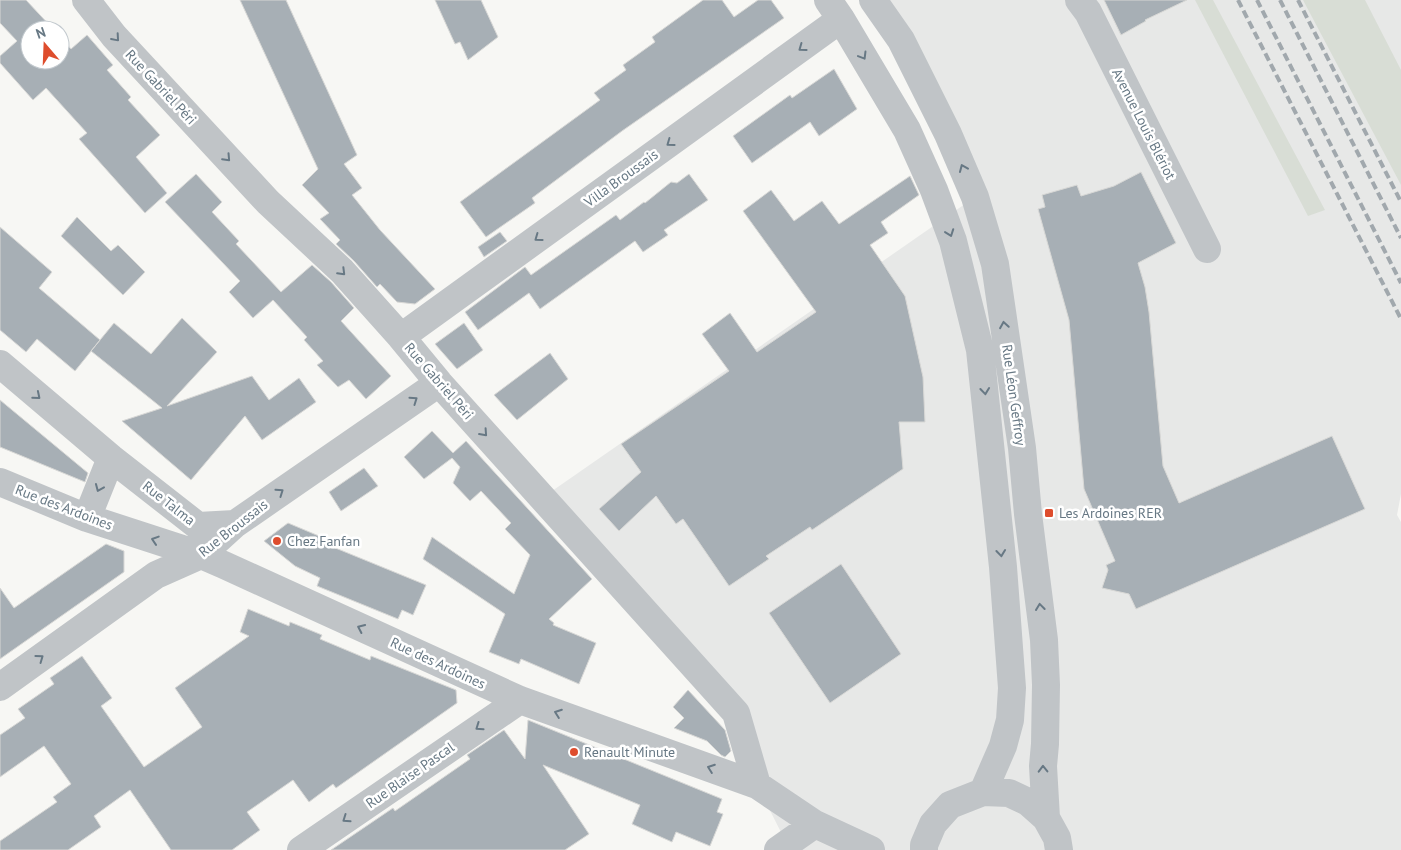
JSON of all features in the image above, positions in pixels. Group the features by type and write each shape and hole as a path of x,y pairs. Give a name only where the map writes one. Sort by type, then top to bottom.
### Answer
{"street":[{"name":"Rue Gabriel Péri","path":"86,0 114,36 268,202 342,271 439,383 736,712 757,785"},
{"name":"Rue Léon Geffroy","path":"873,0 900,40 948,134 975,197 995,264 1021,440 1028,514 1044,640 1046,685 1043,766 1046,818"},
{"name":"Avenue Louis Blériot","path":"1079,0 1088,12 1207,249"},
{"name":"Villa Broussais","path":"401,337 835,10"},
{"name":"Rue Léon Geffroy","path":"835,10 907,130 934,190 953,241 980,350 1002,558 1012,688 1010,720 1003,746 982,792"},
{"name":"Rue Talma","path":"0,364 111,458 198,526 235,524"},
{"name":"Rue Broussais","path":"0,687 156,574 201,555 235,524 439,383"},
{"path":"86,518 111,458"},
{"name":"Rue des Ardoines","path":"0,482 86,518 201,555 520,700 757,785 815,824 871,850"},
{"name":"Rue Blaise Pascal","path":"301,850 520,700"},
{"path":"924,850 924,845 933,824 950,805 982,792 1009,793 1028,802 1046,818 1057,838 1059,850"},
{"path":"778,850 815,824"}],"shaded area":[{"path":"870,0 1401,0 1401,494 1397,515 1401,522 1401,850 778,850 787,844 757,785 736,713 542,498 975,197"},
{"path":"1195,0 1213,0 1325,210 1308,216"},
{"path":"1303,0 1365,0 1401,70 1401,185"}],"building":[{"path":"0,0 26,0 45,20 20,20 20,70 70,70 70,48 71,49 87,35 113,65 107,70 131,97 128,100 160,135 136,157 167,193 145,213 79,139 87,133 46,88 33,100 0,63 0,56 17,41 0,23"},
{"path":"240,0 286,0 357,155 344,164 362,188 352,195 380,230 435,289 415,304 397,302 380,284 377,287 336,244 340,240 320,219 329,213 302,185 318,169"},
{"path":"435,0 481,0 498,37 468,60 460,42 455,44"},
{"path":"703,0 722,0 734,17 758,0 771,0 784,18 622,131 532,198 535,203 486,237 460,202 600,100 594,93 626,70 623,65 655,42 652,37"},
{"path":"1104,0 1187,0 1145,20 1121,35"},
{"path":"834,69 857,109 819,136 810,122 752,163 733,136 790,95 792,98"},
{"path":"1141,172 1176,243 1138,263 1145,287 1149,312 1163,466 1179,503 1332,436 1365,509 1136,609 1129,594 1102,588 1108,570 1106,565 1115,561 1084,489 1069,320 1038,209 1045,207 1042,195 1077,185 1081,196 1114,186"},
{"path":"196,174 222,202 212,212 239,241 236,244 281,292 312,265 331,282 354,308 341,321 391,376 366,399 349,380 338,387 317,365 323,361 304,340 307,337 273,300 253,318 229,292 240,281 165,202"},
{"path":"689,174 708,200 664,230 668,235 643,252 635,241 540,309 529,293 478,330 465,312 525,267 531,275 616,215 620,220 671,182 677,183"},
{"path":"910,176 919,195 881,222 888,233 870,245 905,296 923,377 925,422 899,422 903,469 812,530 810,527 766,556 769,559 729,586 683,519 676,524 656,496 619,531 599,509 641,472 621,444 729,371 702,334 730,313 757,352 816,312 743,211 771,190 794,221 822,201 839,224"},
{"path":"77,217 111,251 118,245 145,272 123,295 61,236"},
{"path":"0,227 52,272 39,288 100,340 75,371 37,339 26,352 0,330"},
{"path":"500,232 507,241 484,257 478,247"},
{"path":"182,318 217,352 167,406 252,376 269,400 299,378 316,402 262,440 245,416 191,480 122,421 162,408 91,351 114,323 151,354"},
{"path":"464,323 483,350 457,369 435,344"},
{"path":"550,353 568,379 517,420 494,395"},
{"path":"0,400 88,473 85,482 0,447"},
{"path":"432,431 453,453 466,441 592,579 549,619 554,623 553,625 596,643 579,684 521,659 519,664 489,652 505,614 423,559 432,537 514,594 530,555 505,529 511,523 481,491 470,501 453,483 460,467 452,458 424,479 404,457"},
{"path":"364,468 378,486 341,511 329,492"},
{"path":"288,523 338,544 333,547 426,585 413,615 402,610 398,619 317,586 320,578 295,566 264,541"},
{"path":"106,544 124,551 124,572 0,659 0,588 14,608"},
{"path":"841,564 901,654 830,703 769,613"},
{"path":"248,609 289,626 290,622 322,635 320,639 370,660 371,656 456,690 457,703 336,788 333,784 309,802 293,780 247,812 260,830 232,850 171,850 130,790 94,816 101,827 68,850 0,850 0,841 57,802 53,797 71,784 44,746 0,777 0,735 25,718 18,709 54,684 50,678 82,656 112,698 101,706 144,767 202,727 175,688 249,636 240,632"},
{"path":"688,690 725,730 731,751 725,757 707,741 674,728 684,718 673,707"},
{"path":"528,720 722,799 717,812 723,814 710,846 676,832 672,842 632,824 640,805 543,765 589,834 565,850 331,850 393,808 395,811 470,759 467,755 504,730 525,759"}],"railway":[{"path":"1238,0 1401,319"},
{"path":"1257,0 1401,283"},
{"path":"1280,0 1401,238"},
{"path":"1298,0 1401,202"}],"place":[{"name":"Les Ardoines RER","path":"1049,513"},
{"name":"Chez Fanfan","path":"277,541"},
{"name":"Renault Minute","path":"574,752"}]}
